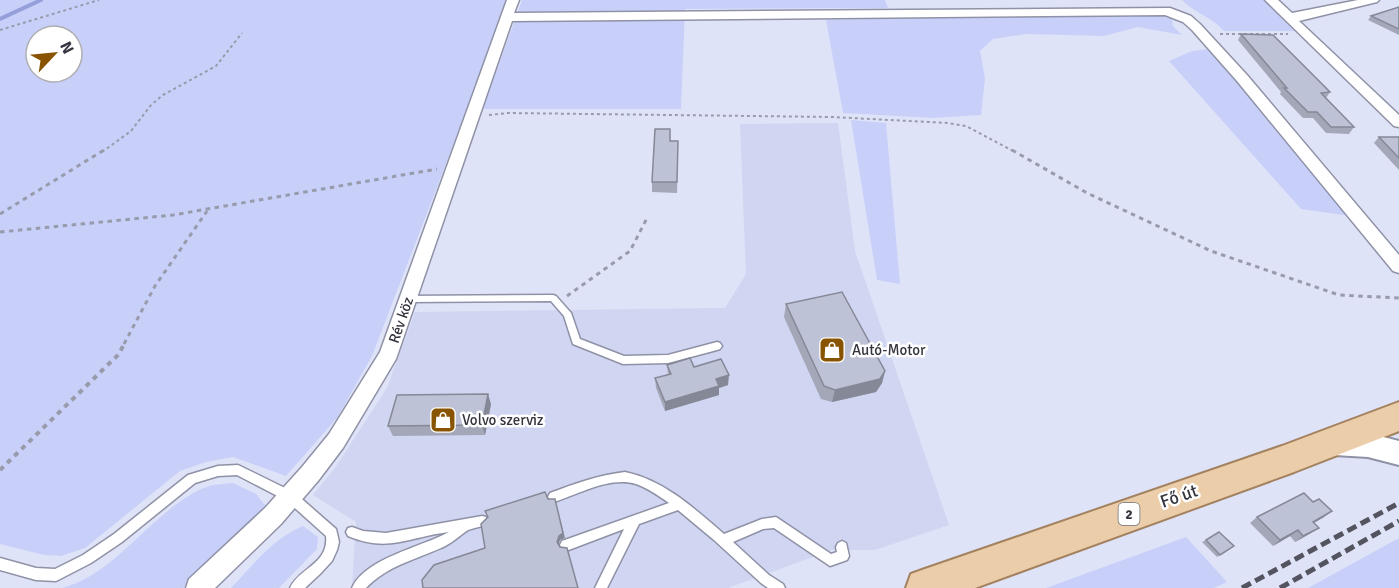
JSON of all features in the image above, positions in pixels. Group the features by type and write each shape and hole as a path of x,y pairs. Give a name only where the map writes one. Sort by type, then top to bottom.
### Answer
{"main road":[{"name":"Fő út","path":"926,588 1056,539 1334,443 1399,416"}],"street":[{"path":"1271,0 1399,123"},
{"path":"1288,17 1300,17 1373,0"},
{"path":"510,8 1166,11 1187,19 1202,34 1242,78 1399,267"},
{"name":"Rév köz","path":"198,588 291,497 330,450 389,354 510,8"},
{"path":"1334,443 1368,445 1399,453"}],"lane":[{"path":"408,299 554,298 568,315 576,341 623,360 668,359 717,346"},
{"path":"0,564 36,574 56,575 87,559 118,538 192,479 218,471 238,470 291,497 329,528 333,538 333,548 327,558 296,588"},
{"path":"554,497 615,478 640,479 651,484 722,541 764,584 779,588"},
{"path":"566,544 678,505"},
{"path":"601,588 635,520"},
{"path":"352,532 361,537 382,539 442,527 465,526 482,521"},
{"path":"722,541 762,524 776,522 830,560 843,556 842,547"},
{"path":"358,588 381,566 443,542 465,526"}],"path":[{"path":"0,30 99,0"},
{"path":"0,214 131,131 151,105 163,95 216,66 242,33"},
{"path":"1202,34 1305,34"},
{"path":"472,117 508,113 832,117 966,126 1087,193 1211,251 1339,295 1399,298"},
{"path":"0,232 173,215 392,176 454,168"},
{"path":"0,470 119,354 154,286 208,209"},
{"path":"558,303 630,251 647,218"}],"shaded area":[{"path":"0,0 509,0 372,356 337,418 286,476 233,457 206,462 180,471 85,548 61,556 44,555 0,544"},
{"path":"522,0 885,0 888,8 685,9 681,109 483,109"},
{"path":"1182,0 1265,0 1297,31 1224,31"},
{"path":"1135,13 1172,19 1173,26 1182,35 1138,27 1104,36 1026,34 993,39 980,51 985,78 981,115 933,118 843,113 826,20"},
{"path":"1209,49 1350,216 1301,209 1169,61 1192,51"},
{"path":"851,120 886,123 900,284 877,280"},
{"path":"838,123 855,251 949,525 875,550 832,550 728,588 352,588 356,522 313,495 335,468 387,388 415,312 725,308 746,274 740,124"},
{"path":"233,483 256,494 265,505 262,514 203,573 183,588 62,588 82,581 100,570 187,497 209,486"},
{"path":"303,526 318,537 317,549 279,588 231,588 273,545"},
{"path":"1186,537 1227,582 1214,588 1046,588"},
{"path":"1399,538 1399,588 1308,588"}],"building":[{"path":"1399,7 1399,29 1371,16"},
{"path":"1241,34 1273,35 1330,92 1321,93 1354,127 1331,127 1317,112 1308,112 1284,88 1287,88"},
{"path":"655,129 670,129 670,141 678,141 677,182 652,182"},
{"path":"1379,137 1399,137 1399,158"},
{"name":"Autó-Motor","path":"842,292 885,371 880,379 835,390 824,386 786,304"},
{"path":"690,358 694,367 721,359 729,375 716,379 719,386 665,402 655,378 671,374 667,365"},
{"name":"Volvo szerviz","path":"488,394 482,425 388,426 397,395"},
{"path":"545,492 548,499 555,499 563,533 557,542 560,547 567,548 578,588 423,588 422,580 434,565 485,548 481,524 488,517 485,511"},
{"path":"1304,493 1313,502 1319,499 1332,511 1313,522 1319,528 1303,536 1298,530 1280,540 1257,517"},
{"path":"1219,532 1234,546 1220,555 1206,540"}],"waterway":[{"path":"0,19 41,0"}],"railway":[{"path":"1242,588 1399,503"},
{"path":"1280,588 1399,521"}],"place":[{"name":"Autó-Motor","path":"832,350"},
{"name":"Volvo szerviz","path":"443,420"}]}
